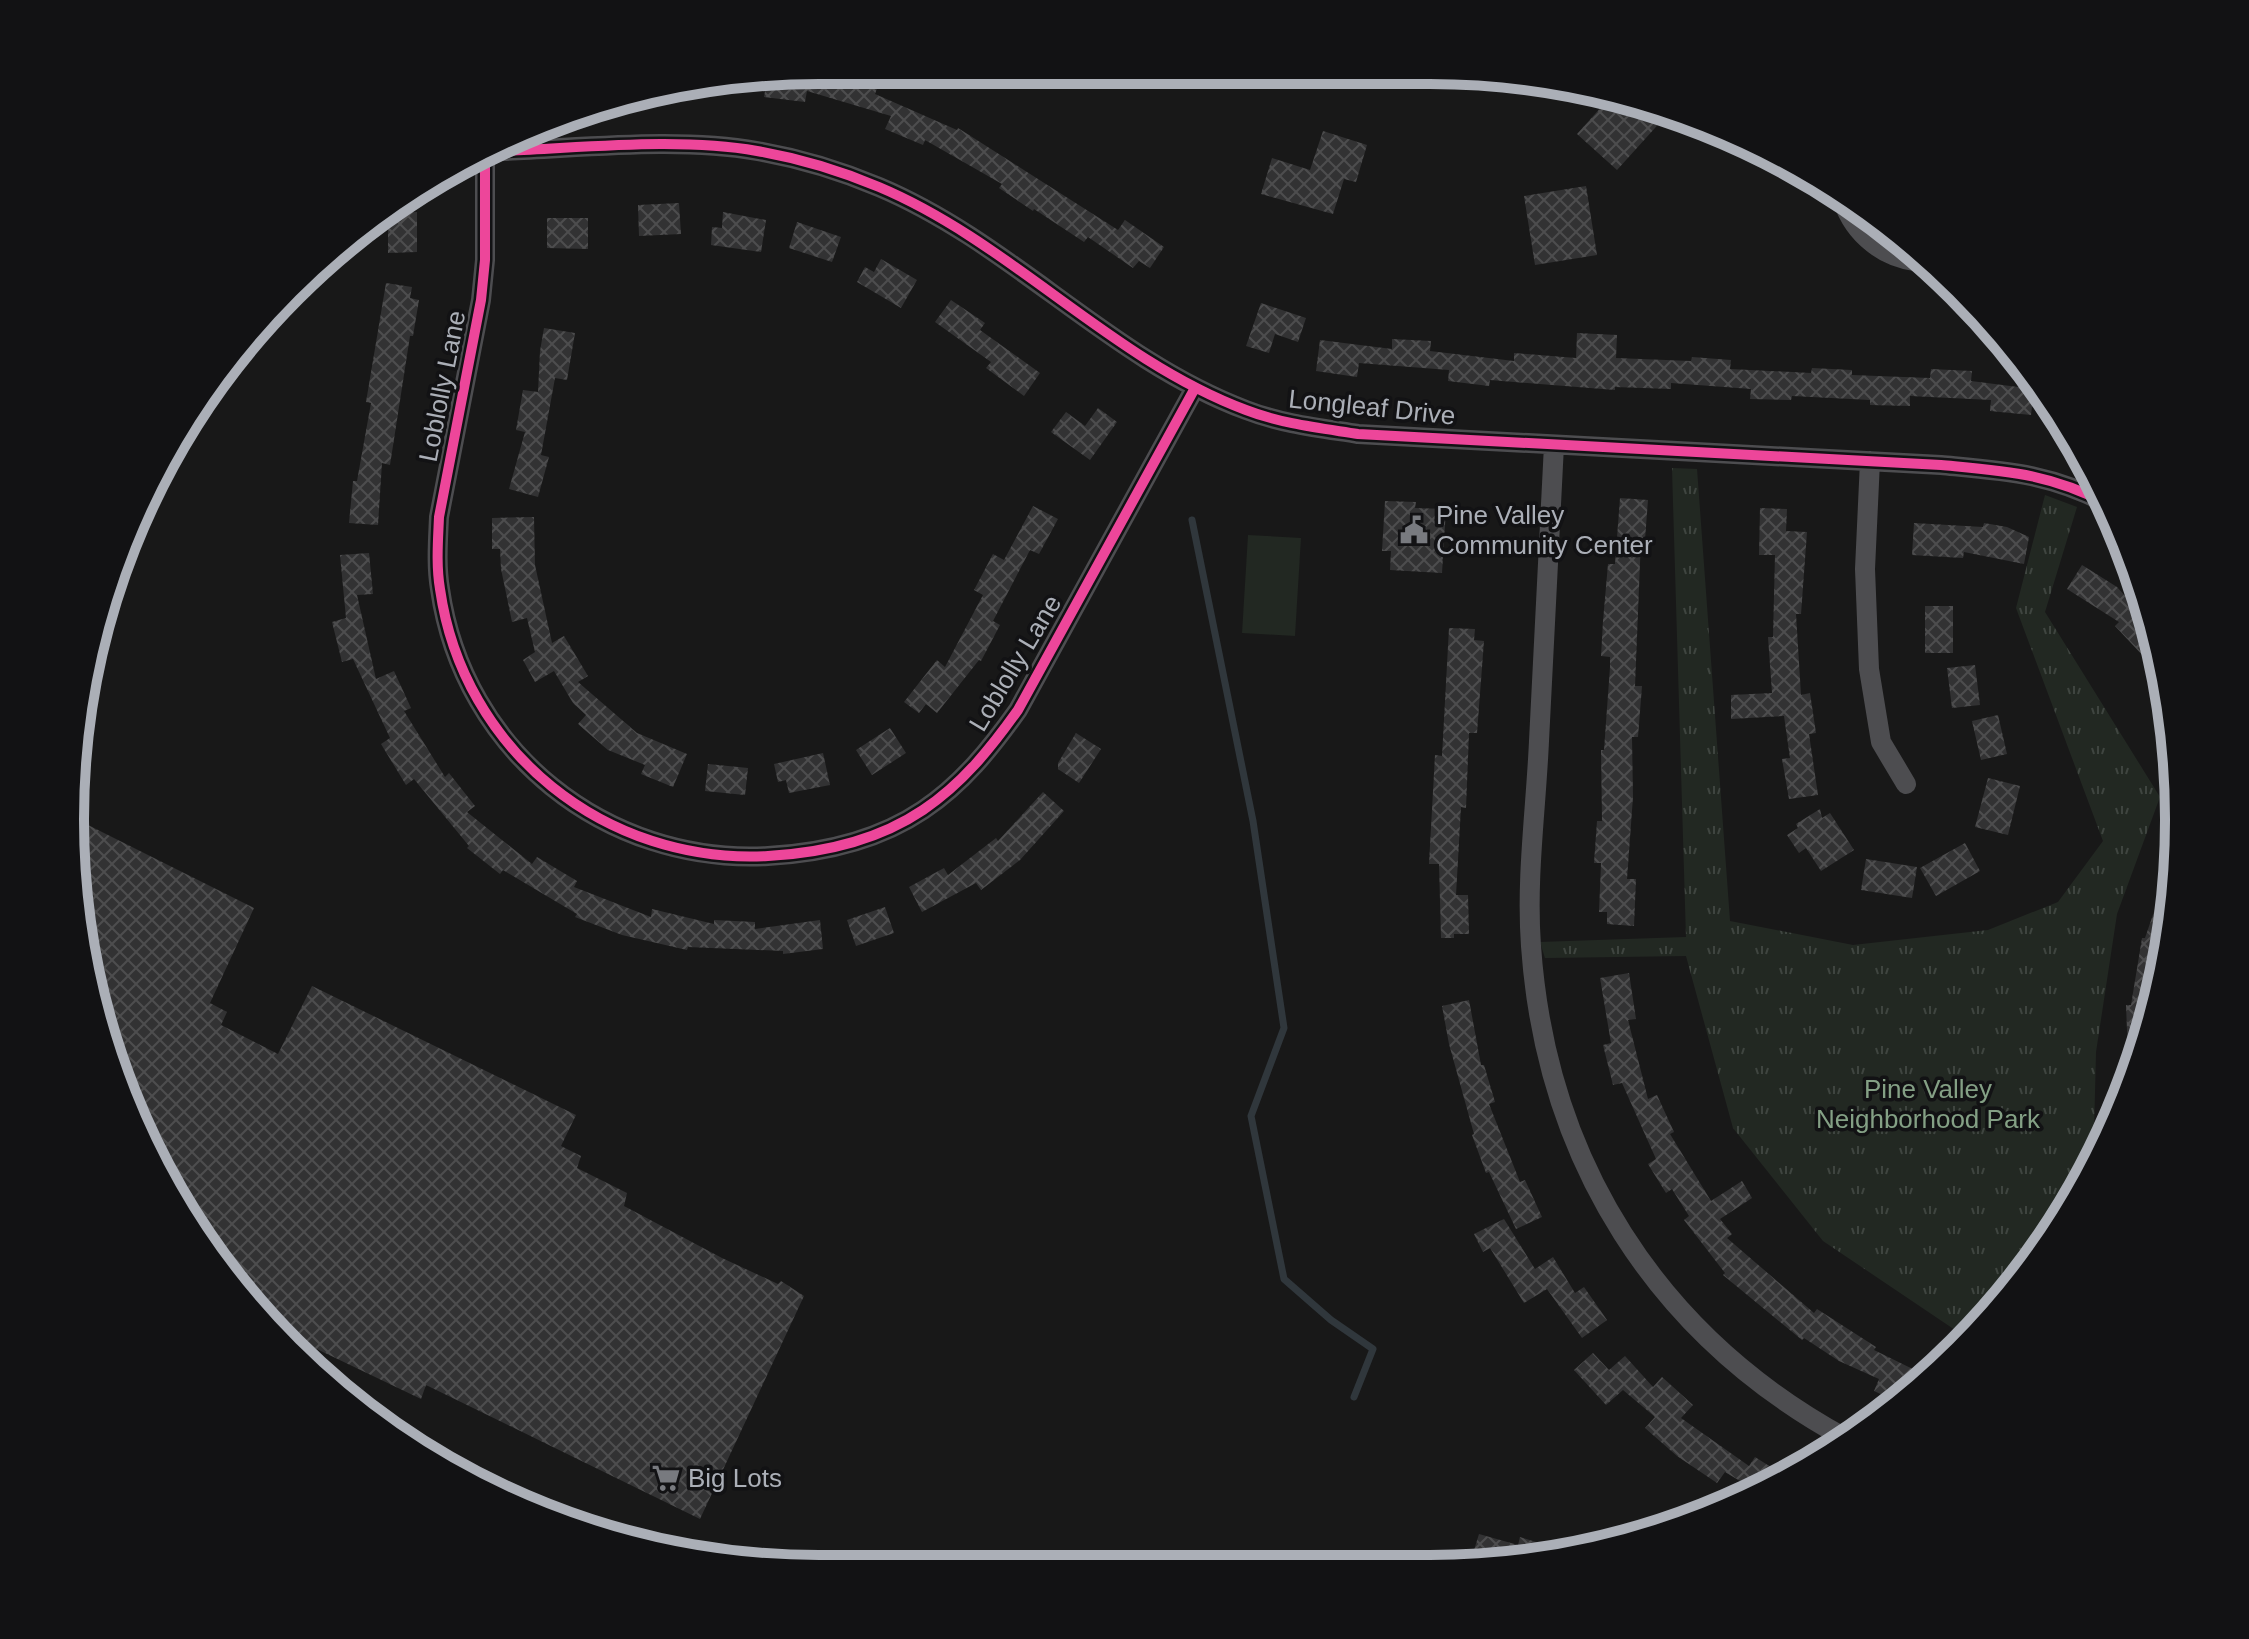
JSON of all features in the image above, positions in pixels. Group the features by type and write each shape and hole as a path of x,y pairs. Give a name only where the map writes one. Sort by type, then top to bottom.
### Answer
{"street":[{"name":"Longleaf Drive","path":"514,151 694,146 755,150 855,178 909,201 964,233 1140,356 1195,388 1262,417 1303,426 1358,434 1870,461 2018,472 2050,479 2089,494"},
{"name":"Loblolly Lane","path":"485,165 485,260 481,300 439,517 437,551 440,590 452,640 482,706 511,748 541,779 575,805 616,829 656,844 698,854 741,858 826,850 886,830 922,810 962,779 992,746 1018,710 1195,388"},
{"path":"1851,217 1856,229 1865,237 1904,259"},
{"path":"1554,445 1530,913 1537,1009 1556,1094 1594,1184 1620,1230 1671,1300 1711,1342 1761,1385 1836,1432"},
{"path":"1870,461 1865,569 1869,669 1881,742 1906,784"}],"green space":[{"name":"Pine Valley Neighborhood Park","path":"1672,468 1697,469 1730,921 1853,945 1988,930 2058,902 2103,841 2016,608 2045,495 2077,507 2045,612 2160,797 2117,914 2096,1052 2095,1132 2041,1228 2013,1267 1957,1332 1823,1241 1733,1128 1686,956 1545,958 1540,942 1686,937"},
{"path":"1248,535 1301,538 1295,636 1242,633"}],"building":[{"path":"879,84 875,94 958,128 1118,230 1125,220 1164,247 1150,268 1139,261 1133,268 1088,237 1084,242 1033,211 999,188 1002,184 925,140 923,145 885,129 891,116 807,91 805,102 764,97 766,86"},
{"path":"1603,105 1661,121 1617,170 1577,134"},
{"path":"1323,131 1367,145 1356,182 1344,179 1333,214 1261,194 1272,158 1310,170"},
{"path":"1586,186 1597,255 1535,265 1524,196"},
{"path":"679,203 681,234 639,236 638,205"},
{"path":"405,212 417,212 417,252 388,253 388,225"},
{"path":"723,212 766,220 761,252 711,245 712,227 722,228"},
{"path":"547,218 588,218 588,249 547,248"},
{"path":"797,222 841,237 832,262 789,248"},
{"path":"881,259 917,280 901,308 857,282 865,267 874,272"},
{"path":"386,283 412,287 410,298 419,300 413,336 410,336 390,465 382,463 378,525 349,523 353,481 357,481 371,403 366,402"},
{"path":"951,300 985,323 980,330 1040,373 1024,396 986,368 991,362 935,322"},
{"path":"1261,303 1306,318 1298,342 1275,334 1269,353 1246,346"},
{"path":"544,328 575,333 567,380 555,378 541,455 549,457 538,497 509,489 525,432 516,430 523,390 538,392"},
{"path":"1577,333 1617,335 1616,358 1691,361 1692,357 1731,360 1730,369 1811,373 1812,368 1852,370 1852,375 1930,378 1931,369 1972,371 1971,381 2024,388 2033,400 2031,415 1990,411 1991,400 1910,396 1910,406 1870,405 1870,400 1792,396 1791,400 1750,399 1751,389 1671,383 1671,389 1615,387 1615,390 1490,380 1489,386 1448,381 1449,370 1359,363 1357,377 1316,371 1320,340 1392,349 1392,339 1431,341 1430,351 1514,361 1514,353 1576,358"},
{"path":"1098,408 1117,422 1090,460 1051,432 1066,412 1085,426"},
{"path":"1620,498 1648,500 1645,540 1641,539 1635,686 1642,686 1638,737 1632,737 1633,797 1627,879 1636,879 1634,926 1607,924 1607,912 1599,912 1601,863 1594,863 1597,821 1602,821 1601,750 1604,750 1610,667 1610,657 1601,656 1603,621 1608,564 1615,564"},
{"name":"Pine Valley Community Center","path":"1385,501 1416,502 1415,508 1446,509 1442,573 1390,570 1391,551 1382,551"},
{"path":"1033,506 1058,519 1039,554 1030,550 993,621 1000,625 981,661 937,713 926,704 919,713 904,702 937,660 945,667 983,595 974,590 993,554 1004,560"},
{"path":"1760,508 1787,509 1786,531 1807,532 1801,614 1796,614 1801,695 1810,693 1816,733 1809,734 1818,795 1789,799 1782,759 1790,758 1784,716 1731,719 1731,695 1772,693 1768,637 1773,637 1775,555 1759,555"},
{"path":"534,517 535,565 552,643 564,636 588,676 578,682 637,733 687,754 673,787 641,774 645,765 608,750 578,724 586,715 573,703 554,671 535,682 523,660 535,652 527,618 512,622 500,549 492,549 492,518"},
{"path":"1914,523 1983,527 1984,523 2007,527 2029,537 2024,564 1964,552 1963,558 1912,555"},
{"path":"369,553 373,594 357,595 376,679 394,671 411,708 404,711 445,777 449,773 475,806 467,812 532,864 537,857 577,881 574,887 651,917 652,909 714,924 714,920 755,922 755,929 820,920 823,949 783,954 783,951 688,947 687,950 622,935 575,917 577,914 503,870 500,874 467,848 469,846 414,779 406,785 381,744 390,738 353,659 342,662 332,622 346,618 340,555"},
{"path":"2082,565 2117,587 2132,604 2147,660 2115,626 2119,622 2067,589"},
{"path":"1925,606 1953,606 1953,653 1925,653"},
{"path":"1449,628 1475,629 1474,640 1484,641 1477,733 1469,733 1466,808 1461,807 1456,895 1468,895 1469,934 1441,938 1439,864 1429,864 1435,755 1442,756"},
{"path":"1975,665 1980,705 1952,708 1947,668"},
{"path":"1998,715 2007,754 1981,760 1972,721"},
{"path":"890,728 906,753 872,775 856,750"},
{"path":"1076,733 1101,749 1079,783 1058,769 1058,763"},
{"path":"823,753 830,785 789,793 786,780 778,782 774,764"},
{"path":"708,764 748,768 745,795 705,791"},
{"path":"1988,778 2020,786 2008,835 1975,827"},
{"path":"1043,792 1064,811 1020,860 981,890 976,883 922,912 909,887 944,868 948,875 996,838 998,841"},
{"path":"1820,809 1822,818 1830,813 1854,850 1821,871 1806,848 1799,853 1787,835 1798,828 1796,824"},
{"path":"84,823 254,908 210,1003 227,1012 221,1025 278,1054 312,986 576,1115 561,1146 581,1156 577,1168 627,1193 624,1206 722,1258 778,1284 781,1281 804,1296 700,1519 426,1385 421,1399 299,1340 236,1267 183,1187 140,1101 109,1010 90,916"},
{"path":"1965,843 1980,871 1936,896 1920,868"},
{"path":"1866,859 1917,867 1912,898 1861,890"},
{"path":"2161,891 2151,963 2128,1050 2126,1005 2131,1005 2142,938 2145,938"},
{"path":"885,907 894,933 856,946 847,920"},
{"path":"1629,973 1636,1019 1628,1020 1648,1099 1657,1095 1674,1132 1670,1134 1711,1201 1742,1181 1752,1198 1720,1219 1732,1234 1727,1238 1814,1313 1817,1309 1876,1347 1874,1350 1916,1370 1885,1396 1874,1391 1879,1379 1839,1361 1804,1338 1802,1340 1723,1275 1725,1273 1684,1220 1689,1216 1672,1189 1666,1193 1648,1164 1656,1159 1622,1083 1613,1085 1603,1045 1611,1043 1600,978"},
{"path":"1469,1000 1481,1065 1484,1065 1495,1102 1489,1104 1520,1182 1525,1180 1542,1217 1516,1229 1489,1172 1486,1173 1472,1135 1449,1044 1442,1006"},
{"path":"1504,1219 1535,1269 1553,1257 1575,1293 1584,1287 1607,1320 1582,1338 1547,1289 1524,1303 1490,1248 1483,1252 1474,1234"},
{"path":"1593,1353 1609,1370 1625,1356 1653,1387 1662,1377 1693,1405 1681,1418 1749,1466 1755,1457 1774,1469 1745,1484 1725,1472 1717,1483 1677,1456 1645,1428 1655,1417 1623,1390 1606,1405 1574,1370"},
{"path":"1479,1534 1518,1545 1520,1537 1547,1545 1526,1549 1473,1553"}],"waterway":[{"path":"1192,520 1253,821 1284,1028 1251,1116 1284,1279 1331,1320 1373,1349 1354,1397"}],"cycle path":[{"path":"515,150 630,145 727,147 788,157 850,176 927,211 973,238 1150,362 1246,410 1287,422 1358,434 1986,469 2046,480 2090,495"},
{"path":"485,165 485,260 481,300 439,517 440,589 454,647 478,700 511,747 552,787 599,818 652,841 708,854 768,856 809,852 848,844 887,830 923,810 950,789 986,751 1018,710 1195,388"}],"place":[{"name":"Pine Valley Community Center","path":"1414,530"},
{"name":"Big Lots","path":"666,1478"}]}
